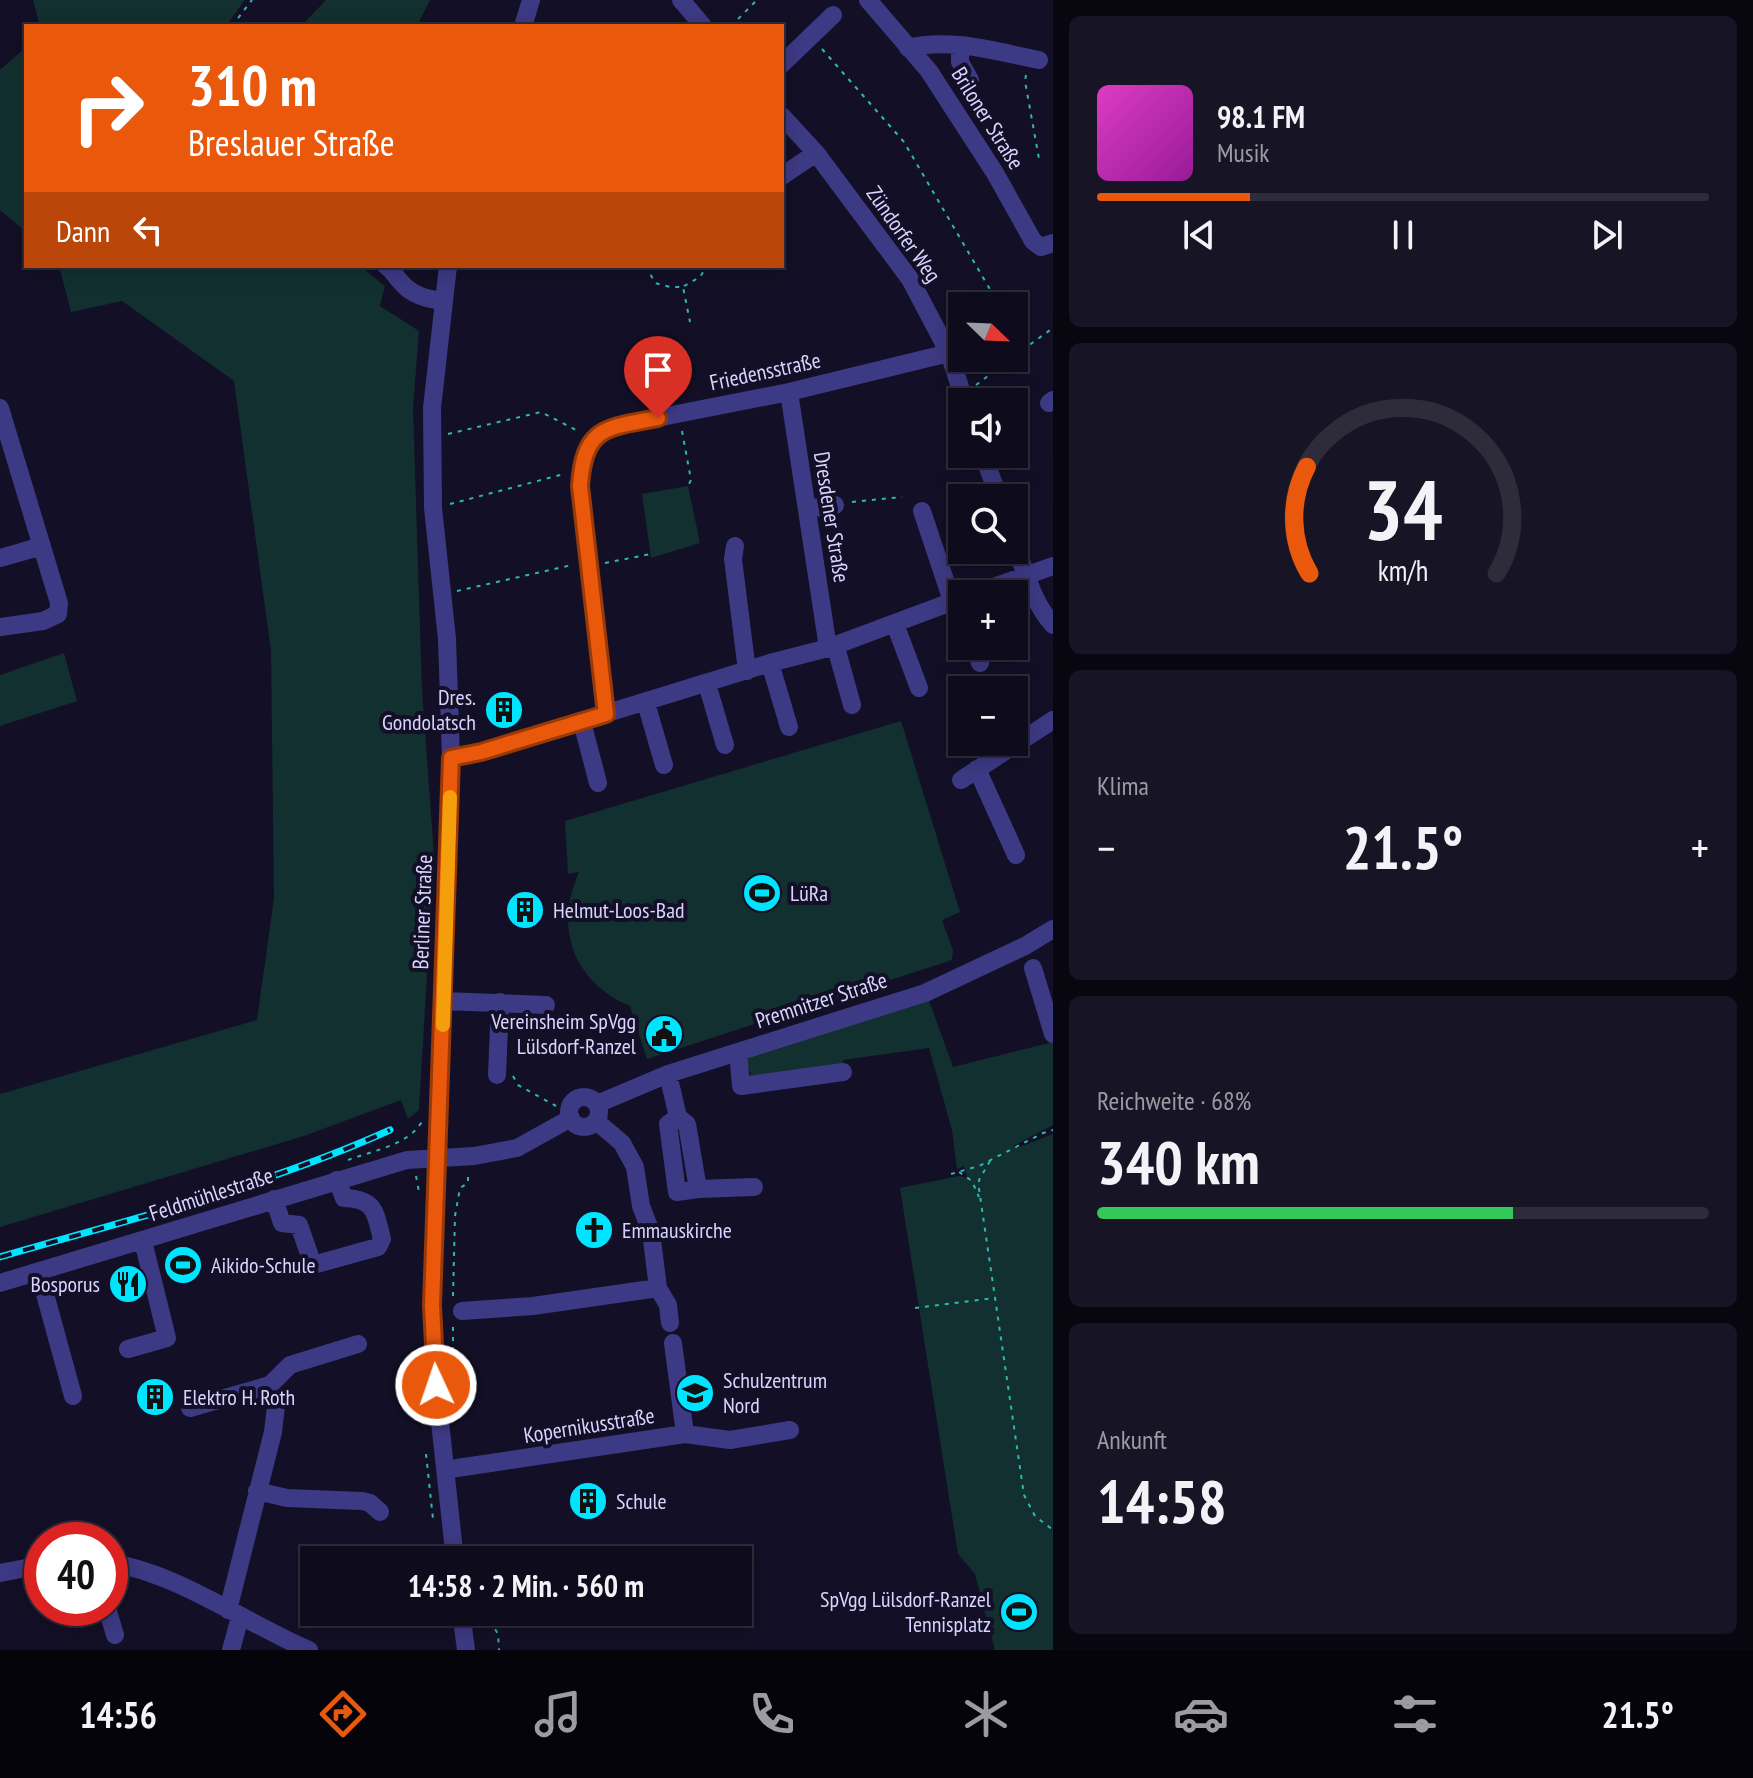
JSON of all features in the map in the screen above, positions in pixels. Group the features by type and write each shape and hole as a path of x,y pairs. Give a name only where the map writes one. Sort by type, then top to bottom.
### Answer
{"street":[{"path":"524,24 531,0"},
{"path":"681,0 701,24"},
{"name":"Briloner Straße","path":"868,0 929,71 995,173 1033,241 1041,247 1053,243"},
{"path":"784,62 833,15"},
{"name":"Briloner Straße","path":"908,48 926,44 1034,59"},
{"path":"960,47 960,62 970,80"},
{"name":"Zündorfer Weg","path":"784,118 816,153 910,279 948,351"},
{"path":"784,175 816,153"},
{"path":"389,268 402,285 422,298 443,301"},
{"name":"Berliner Straße","path":"448,268 432,438 433,508 447,639 451,758 432,1305 438,1414 453,1546"},
{"name":"Friedensstraße","path":"593,439 616,426 789,392 948,353"},
{"name":"Dresdener Straße","path":"789,392 831,646 852,705"},
{"path":"0,408 59,603 58,614 43,621 0,627"},
{"path":"593,439 582,461 580,486 606,714"},
{"path":"807,509 835,505"},
{"path":"922,511 952,580"},
{"path":"0,558 42,546"},
{"path":"735,546 733,559 747,671"},
{"path":"1022,564 1040,605 1053,625"},
{"path":"1019,580 1053,566"},
{"path":"451,758 646,703 831,646 948,606"},
{"path":"895,624 919,688"},
{"path":"770,663 789,727"},
{"path":"707,684 725,745"},
{"path":"646,703 664,765"},
{"path":"961,780 1053,720"},
{"path":"582,722 598,783"},
{"path":"977,769 1016,855"},
{"name":"Premnitzer Straße","path":"570,1116 581,1126 590,1126 597,1112 668,1074 925,993 1025,946 1053,929"},
{"path":"1033,968 1047,994 1053,1034"},
{"path":"443,1001 546,1005"},
{"path":"497,1071 500,1002"},
{"path":"738,1052 741,1086 843,1072"},
{"path":"668,1074 678,1117 668,1124 677,1192 754,1187"},
{"name":"Premnitzer Straße","path":"570,1116 572,1103 580,1097 590,1097 597,1112"},
{"path":"597,1112 622,1143 635,1167 641,1206 651,1232 658,1288 668,1305 670,1323"},
{"name":"Premnitzer Straße","path":"438,1159 517,1148 570,1116"},
{"name":"Feldmühlestraße","path":"0,1283 407,1160 438,1159"},
{"path":"274,1199 282,1223 299,1225 309,1240 313,1265 378,1247 382,1239 372,1207 359,1199 344,1201 337,1180"},
{"path":"128,1349 167,1338 143,1241"},
{"path":"39,1272 73,1396"},
{"path":"456,1312 533,1306 658,1288"},
{"name":"Kopernikusstraße","path":"457,1468 685,1434 673,1343"},
{"path":"190,1408 270,1385 290,1365 358,1344"},
{"path":"231,1650 234,1614 257,1491 273,1432 276,1406 270,1385"},
{"path":"685,1434 730,1440 790,1430"},
{"path":"257,1491 287,1498 362,1501 370,1503 380,1512"},
{"path":"128,1567 143,1570 309,1650"},
{"path":"0,1573 24,1568"},
{"path":"112,1626 115,1635"},
{"path":"463,1626 466,1650"}],"path":[{"path":"234,24 252,0"},
{"path":"733,24 757,0"},
{"path":"809,37 904,142 992,292"},
{"path":"1034,59 1025,81 1039,159"},
{"path":"647,268 655,283 670,287 683,287 700,277 706,268"},
{"path":"683,287 690,322"},
{"path":"1028,346 1053,328"},
{"path":"976,388 995,372"},
{"path":"432,438 541,412 593,439"},
{"path":"679,414 691,480 688,486"},
{"path":"433,508 581,470"},
{"path":"835,505 902,497"},
{"path":"442,594 651,554"},
{"path":"497,1071 507,1067 518,1085 544,1097 570,1116"},
{"path":"413,1133 422,1120"},
{"path":"951,1174 990,1161 1053,1130"},
{"path":"453,1390 455,1216 460,1188 468,1183 469,1157"},
{"path":"990,1161 979,1180 980,1199 1024,1495 1035,1516 1053,1530"},
{"path":"958,1172 963,1172 972,1181 980,1199"},
{"path":"915,1308 995,1298"},
{"path":"493,1626 498,1634 499,1650"}],"green space":[{"path":"33,0 245,0 227,24 39,24"},
{"path":"326,0 430,0 418,24 303,24"},
{"path":"24,49 24,230 0,210 0,70"},
{"path":"60,268 362,268 385,286 380,306 419,331 413,409 422,690 434,856 419,1110 408,1119 401,1100 304,1136 0,1227 0,1094 257,1020 274,898 271,651 234,381 122,301 71,312"},
{"path":"688,486 700,543 651,558 642,494"},
{"path":"64,653 77,701 0,726 0,675"},
{"name":"LüRa","path":"901,721 960,912 942,920 953,950 952,960 647,1059 630,1006 594,983 574,951 568,913 579,872 568,874 565,821"},
{"path":"927,995 953,1067 1053,1042 1053,1125 1013,1146 1017,1148 1053,1134 1053,1650 995,1650 975,1574 958,1554 900,1188 959,1176 967,1178 964,1166 957,1169 952,1130 929,1048 843,1060 844,1069 752,1077 743,1056"}],"railway":[{"path":"0,1257 247,1185 390,1130"}],"slow traffic":[{"path":"443,1025 450,797"}],"place":[{"name":"Dres. Gondolatsch","path":"504,710"},
{"name":"LüRa","path":"762,893"},
{"name":"Helmut-Loos-Bad","path":"525,910"},
{"name":"Vereinsheim SpVgg Lülsdorf-Ranzel","path":"664,1034"},
{"name":"Emmauskirche","path":"594,1230"},
{"name":"Aikido-Schule","path":"183,1265"},
{"name":"Bosporus","path":"128,1284"},
{"name":"Schulzentrum Nord","path":"695,1393"},
{"name":"Elektro H. Roth","path":"155,1397"},
{"name":"Schule","path":"588,1501"},
{"name":"SpVgg Lülsdorf-Ranzel Tennisplatz","path":"1019,1612"}],"route":[{"path":"436,1385 432,1305 451,758 481,752 606,714 580,486 582,461 590,442 601,432 658,418"}]}
